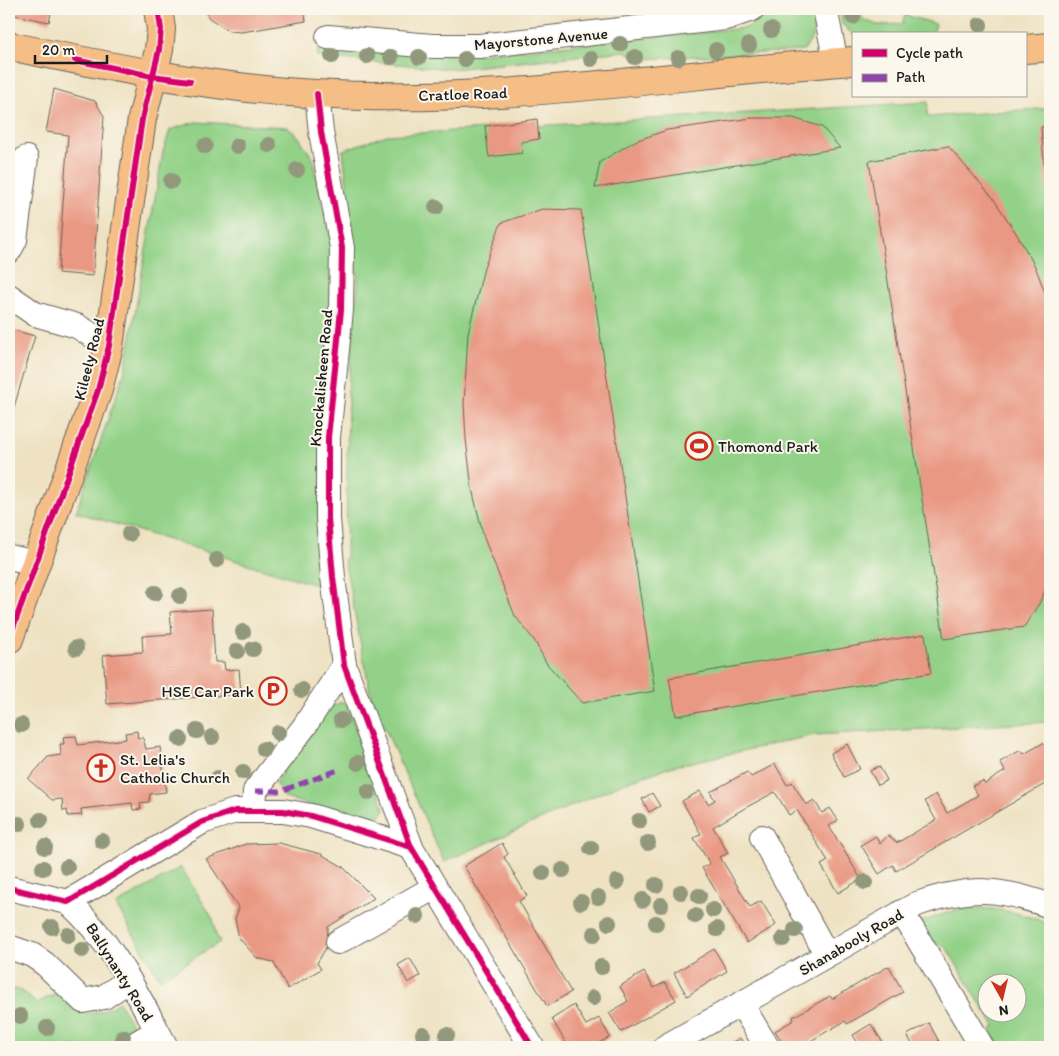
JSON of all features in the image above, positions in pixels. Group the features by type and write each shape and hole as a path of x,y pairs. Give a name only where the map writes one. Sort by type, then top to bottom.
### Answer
{"main road":[{"name":"Kileely Road","path":"9,639 98,390 109,346 142,118 159,50 161,29 158,9"},
{"name":"Cratloe Road","path":"9,46 152,76 209,84 316,94 459,96 554,90 844,61"},
{"path":"1026,49 1050,47"}],"street":[{"name":"Mayorstone Avenue","path":"328,38 432,46 480,46 726,18 752,9"},
{"path":"826,9 844,61"},
{"name":"Knockalisheen Road","path":"316,94 342,248 341,310 328,437 327,476 330,538 344,665 411,847 532,1047"},
{"path":"9,251 16,240 26,158"},
{"path":"9,296 36,314 77,326 109,346"},
{"path":"9,557 36,563"},
{"path":"254,811 255,790 309,720 344,665"},
{"path":"9,888 68,902 202,822 235,811 283,811 311,816 411,847"},
{"path":"762,837 827,955"},
{"path":"338,942 435,887"},
{"name":"Shanabooly Road","path":"665,1047 742,1005 902,912 934,898 967,891 1002,891 1050,906"},
{"name":"Ballynanty Road","path":"68,902 92,924 129,980 162,1039"},
{"path":"902,912 982,1047"},
{"path":"9,947 32,955 45,964 83,1001 104,997 129,980"},
{"path":"742,1005 767,1047"},
{"path":"130,1047 162,1039"}],"green space":[{"path":"776,9 811,9 815,20 814,31 803,51 639,59 625,51 452,69 317,57 318,49 467,55 746,28"},
{"path":"839,9 857,9 864,20 878,25 902,24 905,15 936,24 934,32 852,32 852,34 842,24"},
{"name":"Thomond Park","path":"928,102 927,117 1050,108 1050,722 815,735 674,766 626,782 444,862 371,697 344,559 346,559 348,389 358,282 343,150 387,135"},
{"path":"195,122 287,127 298,136 312,157 332,244 323,587 76,512 125,370 163,152 170,130"},
{"path":"342,702 347,704 385,810 377,820 368,821 285,798 275,783 329,707"},
{"path":"181,867 213,919 216,936 220,942 160,979 116,905"},
{"path":"978,908 997,910 1033,918 1050,925 1050,1041 1040,1047 1003,1047 988,1033 995,1026 994,1024 1026,1024 1026,974 976,974 976,996 946,947 929,940 917,923 956,910"},
{"path":"9,988 20,990 36,1003 58,993 72,1007 86,1013 101,1011 119,1002 139,1037 121,1047 9,1047"}],"building":[{"path":"9,9 52,9 49,22 9,14"},
{"path":"203,9 304,9 306,21 242,32 229,31 209,18"},
{"path":"54,89 95,101 104,116 93,276 58,273 68,135 46,132"},
{"path":"752,118 793,118 822,127 840,148 595,188 600,162 635,141 667,130"},
{"path":"537,119 539,139 521,142 522,153 489,157 485,126"},
{"path":"1050,126 1050,210 1048,210 1041,127"},
{"path":"948,146 993,198 1016,233 1035,266 1050,306 1050,579 1040,602 1024,627 944,639 869,161"},
{"path":"542,209 581,210 655,691 582,703 547,664 534,640 515,616 484,538 472,489 466,439 464,404 468,333 484,268 501,223"},
{"path":"9,329 35,336 9,424"},
{"path":"212,609 215,662 224,662 225,670 239,669 241,694 107,704 103,655 143,652 142,636 172,634 170,612"},
{"path":"925,634 931,673 676,716 669,678"},
{"name":"St. Lelia's Catholic Church","path":"137,731 138,738 143,738 146,749 160,747 166,792 150,794 149,802 140,803 141,809 133,810 132,803 81,809 82,815 68,816 67,810 63,811 62,799 52,800 28,779 48,757 61,755 60,744 64,744 63,737 76,736 78,745 126,739 125,733"},
{"path":"1043,743 1050,752 1050,781 896,871 893,865 879,874 861,845 876,836 880,844 888,835 897,843 936,820 925,801 936,794 947,813 978,795 972,786 983,781 985,784 1005,771 1000,762 1021,750 1024,754"},
{"path":"847,744 860,769 844,777 831,753"},
{"path":"775,764 787,785 792,782 806,805 814,800 822,813 830,808 838,820 829,826 861,879 838,893 821,865 828,861 797,810 789,815 775,792 745,808 713,827 728,853 720,857 750,907 761,901 776,925 747,943 702,868 710,864 694,838 701,834 682,801 700,791 708,804 715,800 710,792 747,772 751,777"},
{"path":"879,766 887,780 878,785 870,771"},
{"path":"652,793 660,806 649,812 642,799"},
{"path":"279,843 321,854 343,867 374,898 328,927 327,946 317,963 321,969 288,989 273,962 257,958 239,938 235,919 239,908 206,859 246,844"},
{"path":"502,843 508,854 504,857 527,896 519,901 571,992 547,1006 464,866"},
{"path":"714,949 727,971 687,996 674,973"},
{"path":"410,958 420,976 408,983 398,965"},
{"path":"889,966 903,992 847,1024 845,1021 807,1043 809,1046 785,1047 775,1031 794,1020 793,1017 830,996 832,999"},
{"path":"644,972 654,988 665,982 676,1000 621,1032 609,1013 628,1001 620,986"},
{"path":"574,1005 586,1025 599,1018 610,1037 599,1043 601,1047 568,1047 552,1019"},
{"path":"929,1023 942,1047 914,1047 907,1035"},
{"path":"871,1024 883,1043 875,1047 860,1047 853,1035"},
{"path":"740,1038 746,1047 724,1047"}],"marked path":[{"path":"255,791 281,791 341,769"}],"cycle path":[{"path":"9,639 98,390 109,346 142,119 159,50 161,29 158,9"},
{"path":"75,60 152,76 190,81"},
{"path":"317,94 321,132 342,248 341,310 328,437 328,519 333,577 344,665 411,847"},
{"path":"9,888 68,902 202,822 235,811 283,811 311,816 411,847 532,1047"}],"place":[{"name":"Thomond Park","path":"699,446"},
{"name":"HSE Car Park","path":"273,691"},
{"name":"St. Lelia's Catholic Church","path":"101,768"}]}
